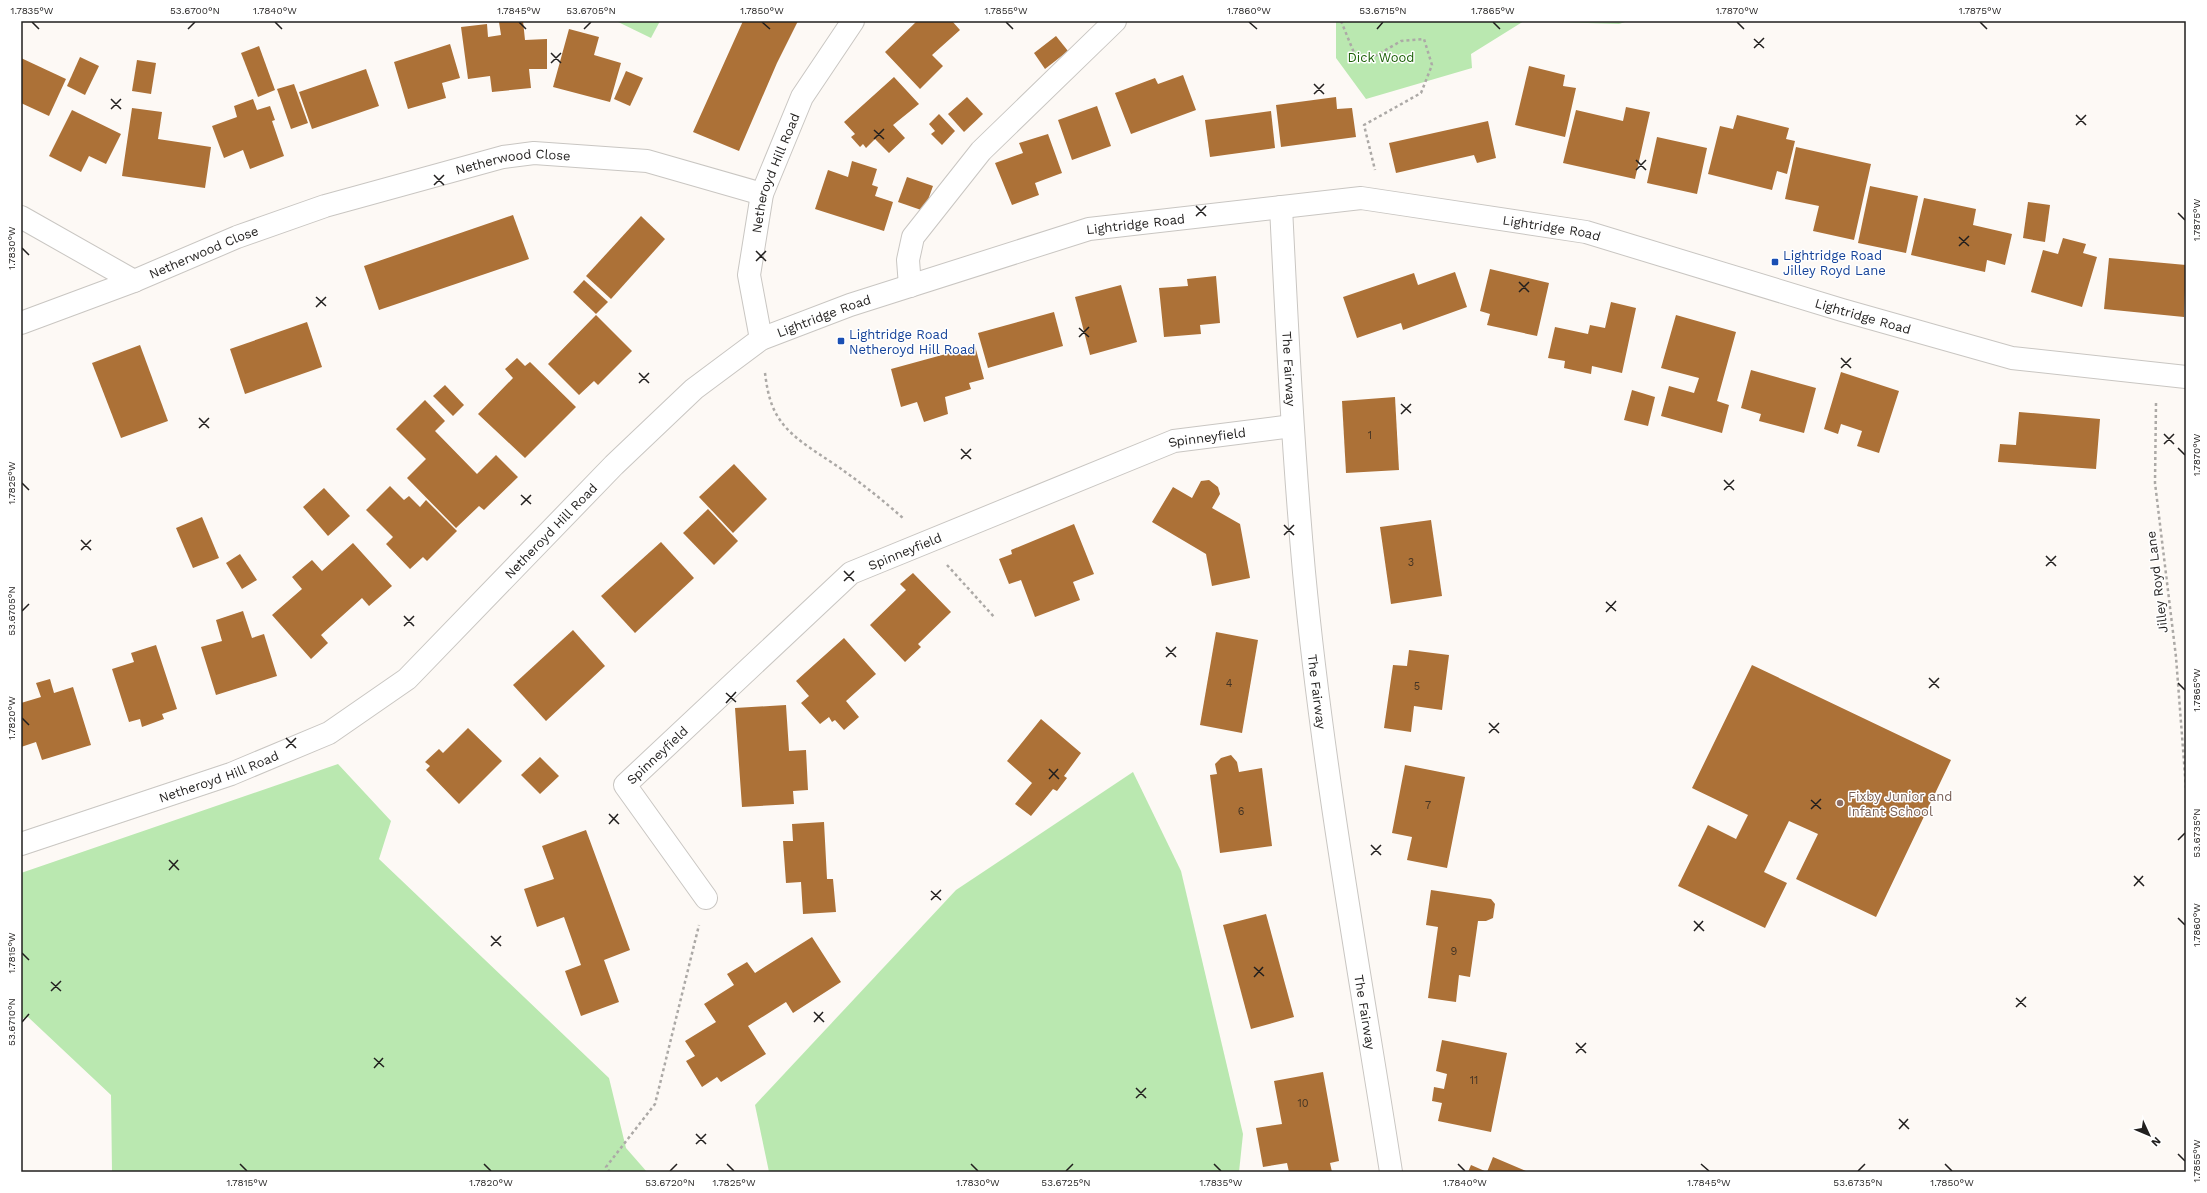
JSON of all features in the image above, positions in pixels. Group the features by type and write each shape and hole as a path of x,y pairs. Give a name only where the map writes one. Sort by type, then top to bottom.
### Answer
{"street":[{"name":"Netheroyd Hill Road","path":"21,844 231,774 329,733 413,674 614,465 694,389 761,339 749,275 762,194 802,97 853,21"},
{"path":"910,286 908,260 913,237 981,151 1116,21"},
{"name":"Netherwood Close","path":"21,323 134,281 237,237 325,206 503,157 534,153 647,161 762,194"},
{"name":"Lightridge Road","path":"761,339 850,306 1089,229 1361,198 1586,232 1842,310 2012,358 2186,377"},
{"name":"The Fairway","path":"1281,206 1292,426 1304,574 1328,769 1391,1172"},
{"name":"Netherwood Close","path":"21,217 134,281"},
{"name":"Spinneyfield","path":"706,898 625,785 851,573 1174,441 1292,426"}],"path":[{"path":"1341,21 1357,60 1377,55 1401,41 1424,39 1432,65 1421,93 1364,125 1383,202"},
{"path":"761,339 767,393 780,420 806,445 888,504 995,618"},
{"name":"Jilley Royd Lane","path":"2156,374 2155,483 2176,657 2186,788"},
{"path":"610,1172 606,1167 655,1104 706,898"}],"green space":[{"path":"616,21 660,21 651,38"},
{"name":"Dick Wood","path":"1336,21 1524,21 1471,54 1472,68 1366,99 1336,58"},
{"path":"1524,21 1628,21 1619,24"},
{"path":"338,764 391,821 379,859 609,1078 626,1148 647,1172 112,1172 111,1095 28,1017 21,1019 21,873"},
{"path":"1133,772 1181,871 1243,1134 1239,1172 769,1172 755,1105 956,890"}],"building":[{"path":"523,21 525,40 547,39 547,69 529,69 531,88 492,92 490,76 468,79 461,27 487,24 488,37 501,35 499,22"},
{"path":"743,21 798,21 777,63 739,151 693,132"},
{"path":"917,21 952,21 960,30 932,55 943,66 920,89 885,52"},
{"path":"569,29 599,37 594,55 621,63 610,102 553,87"},
{"path":"1056,36 1068,51 1045,69 1034,53"},
{"path":"450,44 460,78 442,83 446,98 408,109 394,62"},
{"path":"259,46 275,90 258,97 241,53"},
{"path":"80,57 99,66 85,95 67,86"},
{"path":"21,58 66,79 49,116 21,103"},
{"path":"137,60 156,63 151,94 132,91"},
{"path":"1529,66 1565,75 1563,86 1576,88 1565,137 1515,125"},
{"path":"366,69 379,106 312,129 299,92"},
{"path":"626,71 643,78 630,106 614,99"},
{"path":"1183,75 1196,110 1131,134 1115,93 1155,78 1158,84"},
{"path":"894,77 919,104 893,125 905,138 889,153 875,139 866,148 863,144 860,147 851,137 855,134 844,122"},
{"path":"294,84 308,123 291,129 277,89"},
{"path":"967,97 983,114 964,132 948,114"},
{"path":"1336,97 1337,109 1352,108 1356,137 1281,147 1276,105"},
{"path":"253,99 257,110 270,106 275,120 272,121 284,156 250,169 243,150 224,158 212,126 237,117 234,106"},
{"path":"1097,106 1111,146 1072,160 1058,120"},
{"path":"1626,107 1650,112 1635,179 1563,163 1576,110 1623,121"},
{"path":"132,108 162,112 158,139 211,147 205,188 122,176"},
{"path":"72,110 121,134 106,164 89,156 81,172 49,156"},
{"path":"1271,111 1275,148 1210,157 1205,120"},
{"path":"939,114 955,131 942,145 931,134 935,131 929,124"},
{"path":"1737,115 1789,128 1786,139 1795,141 1787,174 1777,171 1772,190 1708,174 1720,126 1733,129"},
{"path":"1488,121 1496,158 1477,163 1474,155 1396,173 1389,143"},
{"path":"1048,134 1062,173 1035,183 1039,195 1012,205 995,163 1023,153 1019,143"},
{"path":"1657,137 1707,148 1697,194 1647,183"},
{"path":"1796,147 1871,164 1854,240 1813,231 1819,206 1785,199"},
{"path":"852,161 877,169 872,185 878,187 875,196 893,202 884,231 815,209 828,170 848,177"},
{"path":"907,177 933,186 924,211 898,202"},
{"path":"1870,186 1918,196 1906,253 1858,243"},
{"path":"1924,198 1976,209 1973,225 2012,234 2005,265 1987,260 1985,272 1911,255"},
{"path":"2028,202 2050,205 2045,242 2023,238"},
{"path":"513,215 529,259 379,310 364,266"},
{"path":"641,216 665,239 611,299 586,276"},
{"path":"2063,238 2086,244 2083,253 2097,257 2082,307 2031,292 2043,250 2058,254"},
{"path":"2109,258 2186,265 2184,317 2104,309"},
{"path":"1490,269 1549,283 1537,336 1487,325 1490,314 1480,311"},
{"path":"1455,272 1467,307 1403,330 1401,323 1357,338 1343,297 1414,273 1418,285"},
{"path":"1216,276 1220,323 1200,325 1201,334 1164,337 1159,288 1188,286 1187,279"},
{"path":"584,280 608,302 596,314 573,292"},
{"path":"1121,285 1137,342 1090,355 1075,297"},
{"path":"1611,302 1636,308 1622,373 1592,366 1591,374 1564,368 1565,361 1548,358 1555,327 1588,334 1590,325 1605,328"},
{"path":"1054,312 1063,346 988,368 978,333"},
{"path":"596,315 632,351 598,385 594,381 579,395 548,364"},
{"path":"1676,315 1736,332 1717,401 1729,405 1722,433 1661,416 1669,386 1694,393 1699,378 1661,368"},
{"path":"307,322 322,367 245,394 230,349"},
{"path":"140,345 168,421 121,438 92,363"},
{"path":"975,346 984,379 969,383 971,389 945,397 948,414 924,422 917,402 901,407 891,369"},
{"path":"517,358 525,366 530,362 576,407 525,458 478,414 513,378 505,369"},
{"path":"1751,370 1816,388 1804,433 1759,421 1761,414 1741,408"},
{"path":"1841,372 1899,391 1879,453 1857,446 1862,431 1841,424 1838,434 1824,429"},
{"path":"445,385 464,405 453,416 433,396"},
{"path":"1632,390 1655,397 1648,426 1624,420"},
{"path":"1395,397 1399,470 1346,473 1342,401"},
{"path":"425,400 445,421 435,431 477,474 496,455 518,477 484,510 479,506 456,528 407,478 426,459 396,429"},
{"path":"2019,412 2100,419 2096,469 1998,462 2000,444 2016,445"},
{"path":"734,464 767,499 733,533 699,497"},
{"path":"1209,480 1218,487 1220,494 1212,508 1240,524 1250,578 1212,586 1206,554 1152,522 1173,487 1192,498 1201,481"},
{"path":"390,486 404,500 409,496 420,507 426,500 457,531 427,561 423,557 410,569 386,544 393,537 366,510"},
{"path":"324,488 350,516 328,536 303,507"},
{"path":"708,509 738,541 714,565 683,533"},
{"path":"202,517 219,558 193,568 176,528"},
{"path":"1431,520 1442,596 1391,604 1380,527"},
{"path":"1074,524 1094,574 1073,582 1080,600 1035,617 1021,580 1009,584 999,559 1012,554 1011,550"},
{"path":"661,542 694,578 635,633 601,596"},
{"path":"353,543 392,586 369,606 362,598 321,635 328,643 311,659 272,615 302,589 292,577 312,560 322,571"},
{"path":"240,554 257,580 242,589 226,563"},
{"path":"913,573 951,612 918,644 921,647 905,662 870,625 906,590 900,584"},
{"path":"243,611 252,638 264,634 277,676 216,695 201,647 222,641 216,620"},
{"path":"573,630 605,666 546,721 513,685"},
{"path":"1216,632 1258,640 1242,733 1200,725"},
{"path":"844,638 876,674 846,701 859,717 844,730 835,720 832,722 829,717 820,724 801,703 809,696 796,681"},
{"path":"156,645 177,709 162,714 164,719 142,727 140,719 129,722 112,669 134,662 131,653"},
{"path":"1409,650 1449,655 1442,710 1414,706 1411,732 1384,728 1393,665 1407,666"},
{"path":"1752,665 1951,760 1876,917 1796,879 1818,834 1789,821 1764,872 1787,883 1765,928 1678,886 1708,825 1736,839 1748,815 1692,788"},
{"path":"50,679 54,693 73,687 91,745 42,760 36,742 21,747 21,703 41,697 36,683"},
{"path":"786,705 789,751 806,750 808,790 793,791 794,804 742,807 735,708"},
{"path":"1041,719 1081,753 1064,776 1067,778 1057,791 1053,789 1031,816 1015,804 1032,783 1007,761"},
{"path":"468,728 502,761 459,804 426,770 430,766 425,762 439,749 443,753"},
{"path":"1231,755 1237,762 1239,772 1262,768 1272,846 1220,853 1210,775 1217,774 1215,764 1221,758"},
{"path":"540,757 559,776 540,794 521,775"},
{"path":"1405,765 1465,777 1447,868 1407,860 1412,837 1392,833"},
{"path":"824,822 827,879 833,879 836,912 803,914 801,882 786,883 783,841 793,841 792,824"},
{"path":"586,830 630,950 604,960 619,1002 581,1016 565,971 581,965 564,917 537,927 524,889 554,879 542,846"},
{"path":"1431,890 1491,899 1495,904 1493,918 1486,921 1478,921 1470,977 1459,975 1456,1002 1428,998 1438,927 1426,925"},
{"path":"1266,914 1294,1017 1251,1029 1223,925"},
{"path":"812,937 841,982 793,1013 786,1002 748,1026 766,1054 721,1082 717,1077 702,1087 686,1061 695,1056 685,1041 716,1022 704,1004 734,985 727,974 747,962 755,973"},
{"path":"1442,1040 1507,1053 1491,1132 1438,1121 1442,1103 1432,1101 1434,1087 1444,1089 1447,1074 1436,1071"},
{"path":"1323,1072 1339,1161 1330,1163 1332,1172 1289,1172 1287,1163 1263,1167 1256,1128 1282,1124 1274,1081"},
{"path":"1493,1157 1526,1171 1525,1172 1487,1172"},
{"path":"1471,1165 1487,1172 1468,1172"}],"place":[{"name":"Lightridge Road Jilley Royd Lane","path":"1775,262"},
{"name":"Lightridge Road Netheroyd Hill Road","path":"841,341"},
{"name":"Fixby Junior and Infant School","path":"1840,803"}]}
